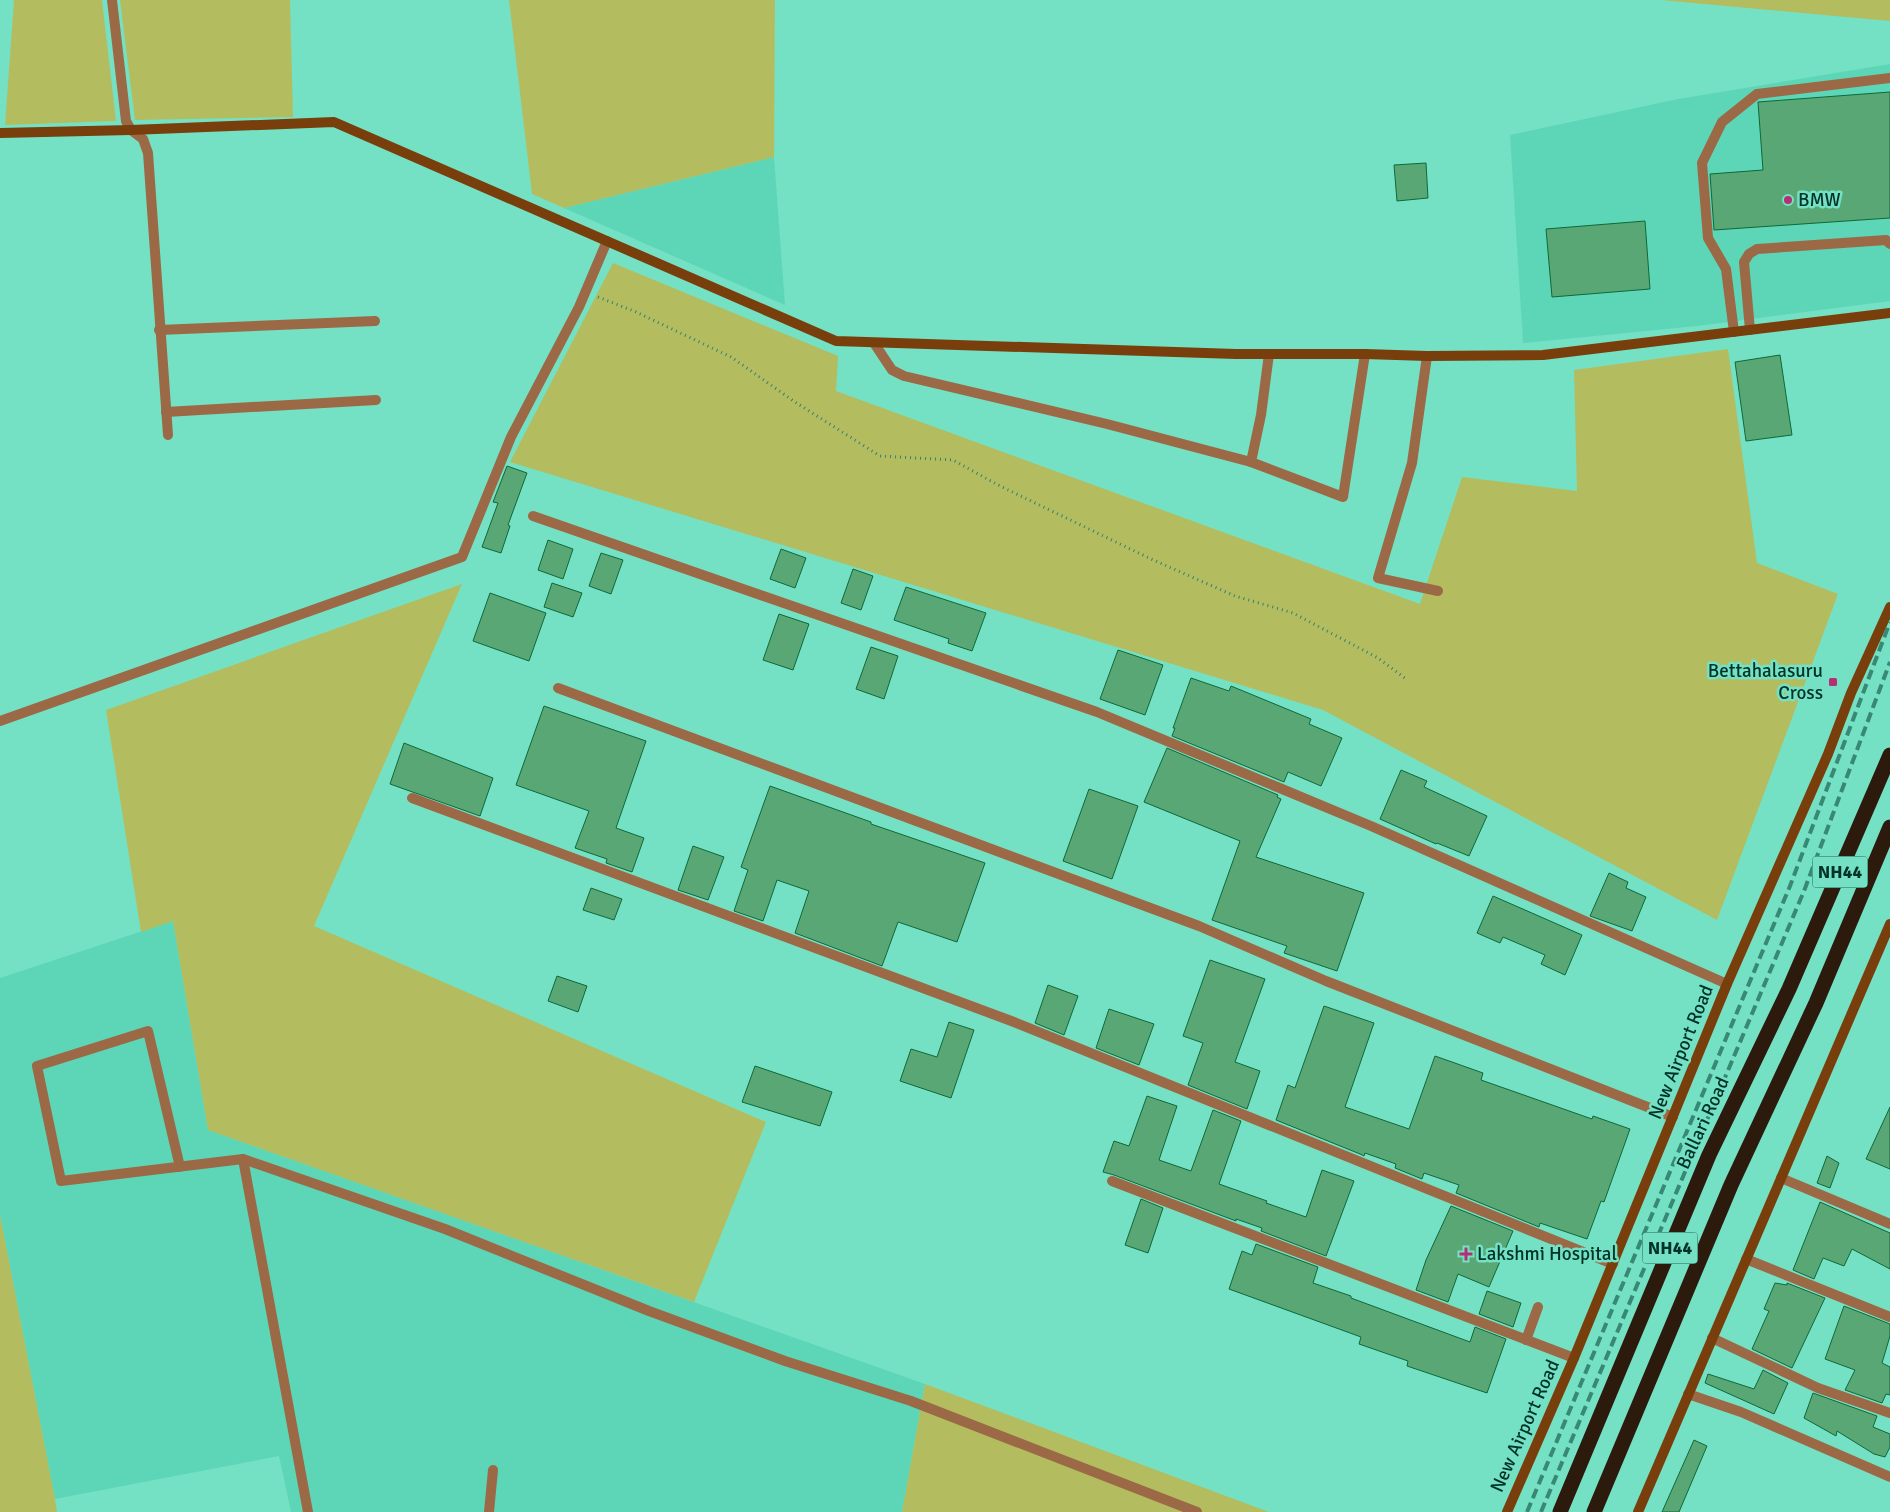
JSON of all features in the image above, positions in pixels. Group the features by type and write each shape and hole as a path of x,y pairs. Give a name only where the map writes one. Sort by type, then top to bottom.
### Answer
{"highway":[{"name":"Ballari Road","path":"1560,1512 1709,1156 1789,989 1890,755"},
{"name":"NH44","path":"1594,1512 1731,1185 1816,1003 1890,827"}],"street":[{"path":"112,0 126,121 131,130 144,139 148,154 168,435"},
{"path":"1734,332 1726,269 1708,238 1702,164 1722,122 1757,94 1890,78"},
{"path":"0,133 334,122 836,341 1269,354 1543,355 1890,313"},
{"path":"1750,330 1744,262 1749,254 1757,249 1886,240 1890,244"},
{"path":"0,721 462,557 511,437 585,292 607,241"},
{"path":"160,330 375,321"},
{"path":"874,343 892,370 904,376 1107,424 1251,462 1343,497 1365,354"},
{"path":"1251,462 1261,415 1269,354"},
{"path":"1427,356 1412,463 1378,578 1438,591"},
{"path":"166,412 376,400"},
{"path":"533,516 1097,712 1371,826 1727,984"},
{"name":"New Airport Road","path":"1507,1512 1574,1358 1727,984 1828,754 1850,693 1890,607"},
{"path":"558,688 1199,926 1326,981 1673,1117"},
{"path":"412,798 1014,1022 1613,1264"},
{"path":"1638,1512 1890,924"},
{"path":"180,1167 148,1031 37,1066 61,1181 180,1167 243,1159 445,1229 649,1311 785,1361 910,1402 1196,1512"},
{"path":"243,1159 308,1512"},
{"path":"1781,1178 1890,1224"},
{"path":"1112,1181 1574,1358"},
{"path":"1746,1259 1890,1317"},
{"path":"1526,1340 1538,1307"},
{"path":"1712,1338 1818,1388 1890,1413"},
{"path":"1688,1394 1741,1412 1890,1477"},
{"path":"489,1512 493,1470"}],"path":[{"path":"585,292 636,312 731,357 795,402 880,456 953,460 998,485 1151,559 1235,596 1293,613 1378,658 1406,679"}],"shaded area":[{"path":"14,0 102,0 116,121 5,125"},
{"path":"120,0 290,0 293,117 135,120"},
{"path":"509,0 775,0 774,157 564,208 532,194"},
{"path":"1661,0 1890,0 1890,21"},
{"path":"1890,64 1890,301 1697,326 1523,343 1510,135 1678,99"},
{"path":"774,157 785,305 564,208"},
{"path":"613,263 838,356 836,391 1420,604 1462,477 1577,491 1574,370 1728,349 1757,563 1838,594 1717,920 1323,710 510,462"},
{"path":"462,584 314,926 766,1122 694,1302 208,1130 173,921 141,932 106,710"},
{"path":"173,921 208,1130 925,1384 902,1512 291,1512 279,1456 55,1499 0,1215 0,978"},
{"path":"0,1215 55,1499 57,1512 0,1512"},
{"path":"925,1384 1269,1512 902,1512"}],"building":[{"path":"1890,92 1890,218 1714,230 1710,174 1763,170 1758,102"},
{"path":"1426,163 1428,198 1397,201 1394,165"},
{"path":"1645,221 1650,289 1552,297 1546,229"},
{"path":"1780,355 1792,435 1746,441 1735,362"},
{"path":"507,466 527,473 508,525 510,526 501,553 482,547 498,503 493,502"},
{"path":"548,540 573,549 563,579 538,570"},
{"path":"781,549 806,558 795,588 770,579"},
{"path":"601,553 623,560 611,594 589,586"},
{"path":"853,569 873,576 861,610 841,603"},
{"path":"552,583 582,593 573,617 544,607"},
{"path":"906,587 986,613 972,651 948,643 949,639 894,620"},
{"path":"490,593 546,613 529,661 473,641"},
{"path":"779,614 809,624 793,670 763,660"},
{"path":"871,647 898,656 884,699 856,689"},
{"path":"1118,650 1163,665 1145,715 1100,699"},
{"path":"1191,678 1229,691 1231,686 1311,719 1309,724 1342,738 1321,786 1288,772 1284,782 1172,736 1175,728 1173,728"},
{"path":"544,706 646,741 616,828 644,838 632,872 606,863 607,859 575,848 589,811 516,785"},
{"path":"404,743 493,778 480,816 390,784"},
{"path":"1167,748 1278,795 1277,797 1281,799 1256,857 1364,893 1337,971 1284,953 1287,946 1212,920 1240,841 1144,802"},
{"path":"1401,770 1427,781 1424,787 1487,816 1469,856 1436,844 1380,819"},
{"path":"770,786 871,822 871,824 985,863 957,942 898,922 882,966 795,933 809,891 777,880 763,921 734,911 748,870 741,867"},
{"path":"1089,789 1138,806 1112,879 1063,861"},
{"path":"693,846 724,857 708,900 678,890"},
{"path":"1609,873 1628,882 1626,888 1646,897 1632,931 1590,916"},
{"path":"591,888 622,899 614,920 583,910"},
{"path":"1493,896 1582,935 1565,975 1541,964 1545,955 1503,937 1500,943 1477,933"},
{"path":"1210,960 1265,979 1235,1062 1260,1071 1247,1109 1188,1085 1203,1043 1183,1036"},
{"path":"557,976 587,986 578,1012 548,1001"},
{"path":"1048,985 1078,996 1064,1035 1035,1023"},
{"path":"1324,1006 1374,1023 1345,1107 1409,1129 1435,1056 1483,1073 1481,1080 1592,1119 1593,1116 1630,1129 1604,1202 1601,1201 1587,1239 1540,1223 1539,1227 1456,1193 1459,1185 1424,1173 1422,1179 1395,1168 1396,1164 1365,1153 1364,1156 1276,1120 1288,1085 1295,1088"},
{"path":"1109,1009 1154,1024 1139,1065 1096,1048"},
{"path":"949,1022 974,1030 951,1098 900,1081 911,1049 937,1057"},
{"path":"755,1066 832,1092 820,1126 742,1102"},
{"path":"1147,1096 1177,1106 1159,1160 1191,1171 1213,1110 1241,1121 1219,1184 1306,1217 1322,1170 1354,1181 1326,1256 1261,1231 1262,1228 1236,1219 1236,1221 1103,1172 1114,1141 1129,1146"},
{"path":"1890,1107 1890,1169 1866,1159"},
{"path":"1827,1156 1839,1163 1830,1188 1817,1183"},
{"path":"1141,1199 1163,1208 1148,1253 1125,1245"},
{"path":"1820,1202 1890,1233 1890,1269 1852,1249 1844,1266 1823,1258 1814,1279 1793,1270"},
{"path":"1451,1206 1513,1231 1489,1287 1458,1274 1448,1302 1416,1290 1426,1260"},
{"path":"1256,1244 1318,1267 1313,1283 1351,1296 1351,1298 1470,1342 1475,1327 1506,1339 1487,1393 1407,1366 1408,1361 1359,1344 1361,1337 1229,1289 1242,1251 1252,1255"},
{"path":"1775,1283 1787,1285 1787,1283 1825,1298 1792,1368 1752,1349 1769,1311 1764,1309"},
{"path":"1487,1291 1521,1303 1513,1327 1479,1314"},
{"path":"1844,1306 1890,1324 1890,1336 1882,1363 1890,1367 1890,1395 1886,1394 1882,1403 1845,1390 1855,1370 1825,1359"},
{"path":"1763,1370 1788,1383 1774,1414 1705,1383 1708,1374 1754,1389"},
{"path":"1813,1393 1877,1416 1873,1427 1890,1434 1890,1447 1885,1457 1874,1454 1837,1431 1836,1436 1804,1418"},
{"path":"1694,1440 1707,1446 1679,1512 1662,1512"}],"railway":[{"path":"1527,1512 1790,886 1890,622"},
{"path":"1541,1512 1804,891 1890,662"}],"place":[{"name":"BMW","path":"1788,200"},
{"name":"Bettahalasuru Cross","path":"1833,682"},
{"name":"Lakshmi Hospital","path":"1466,1254"}]}
